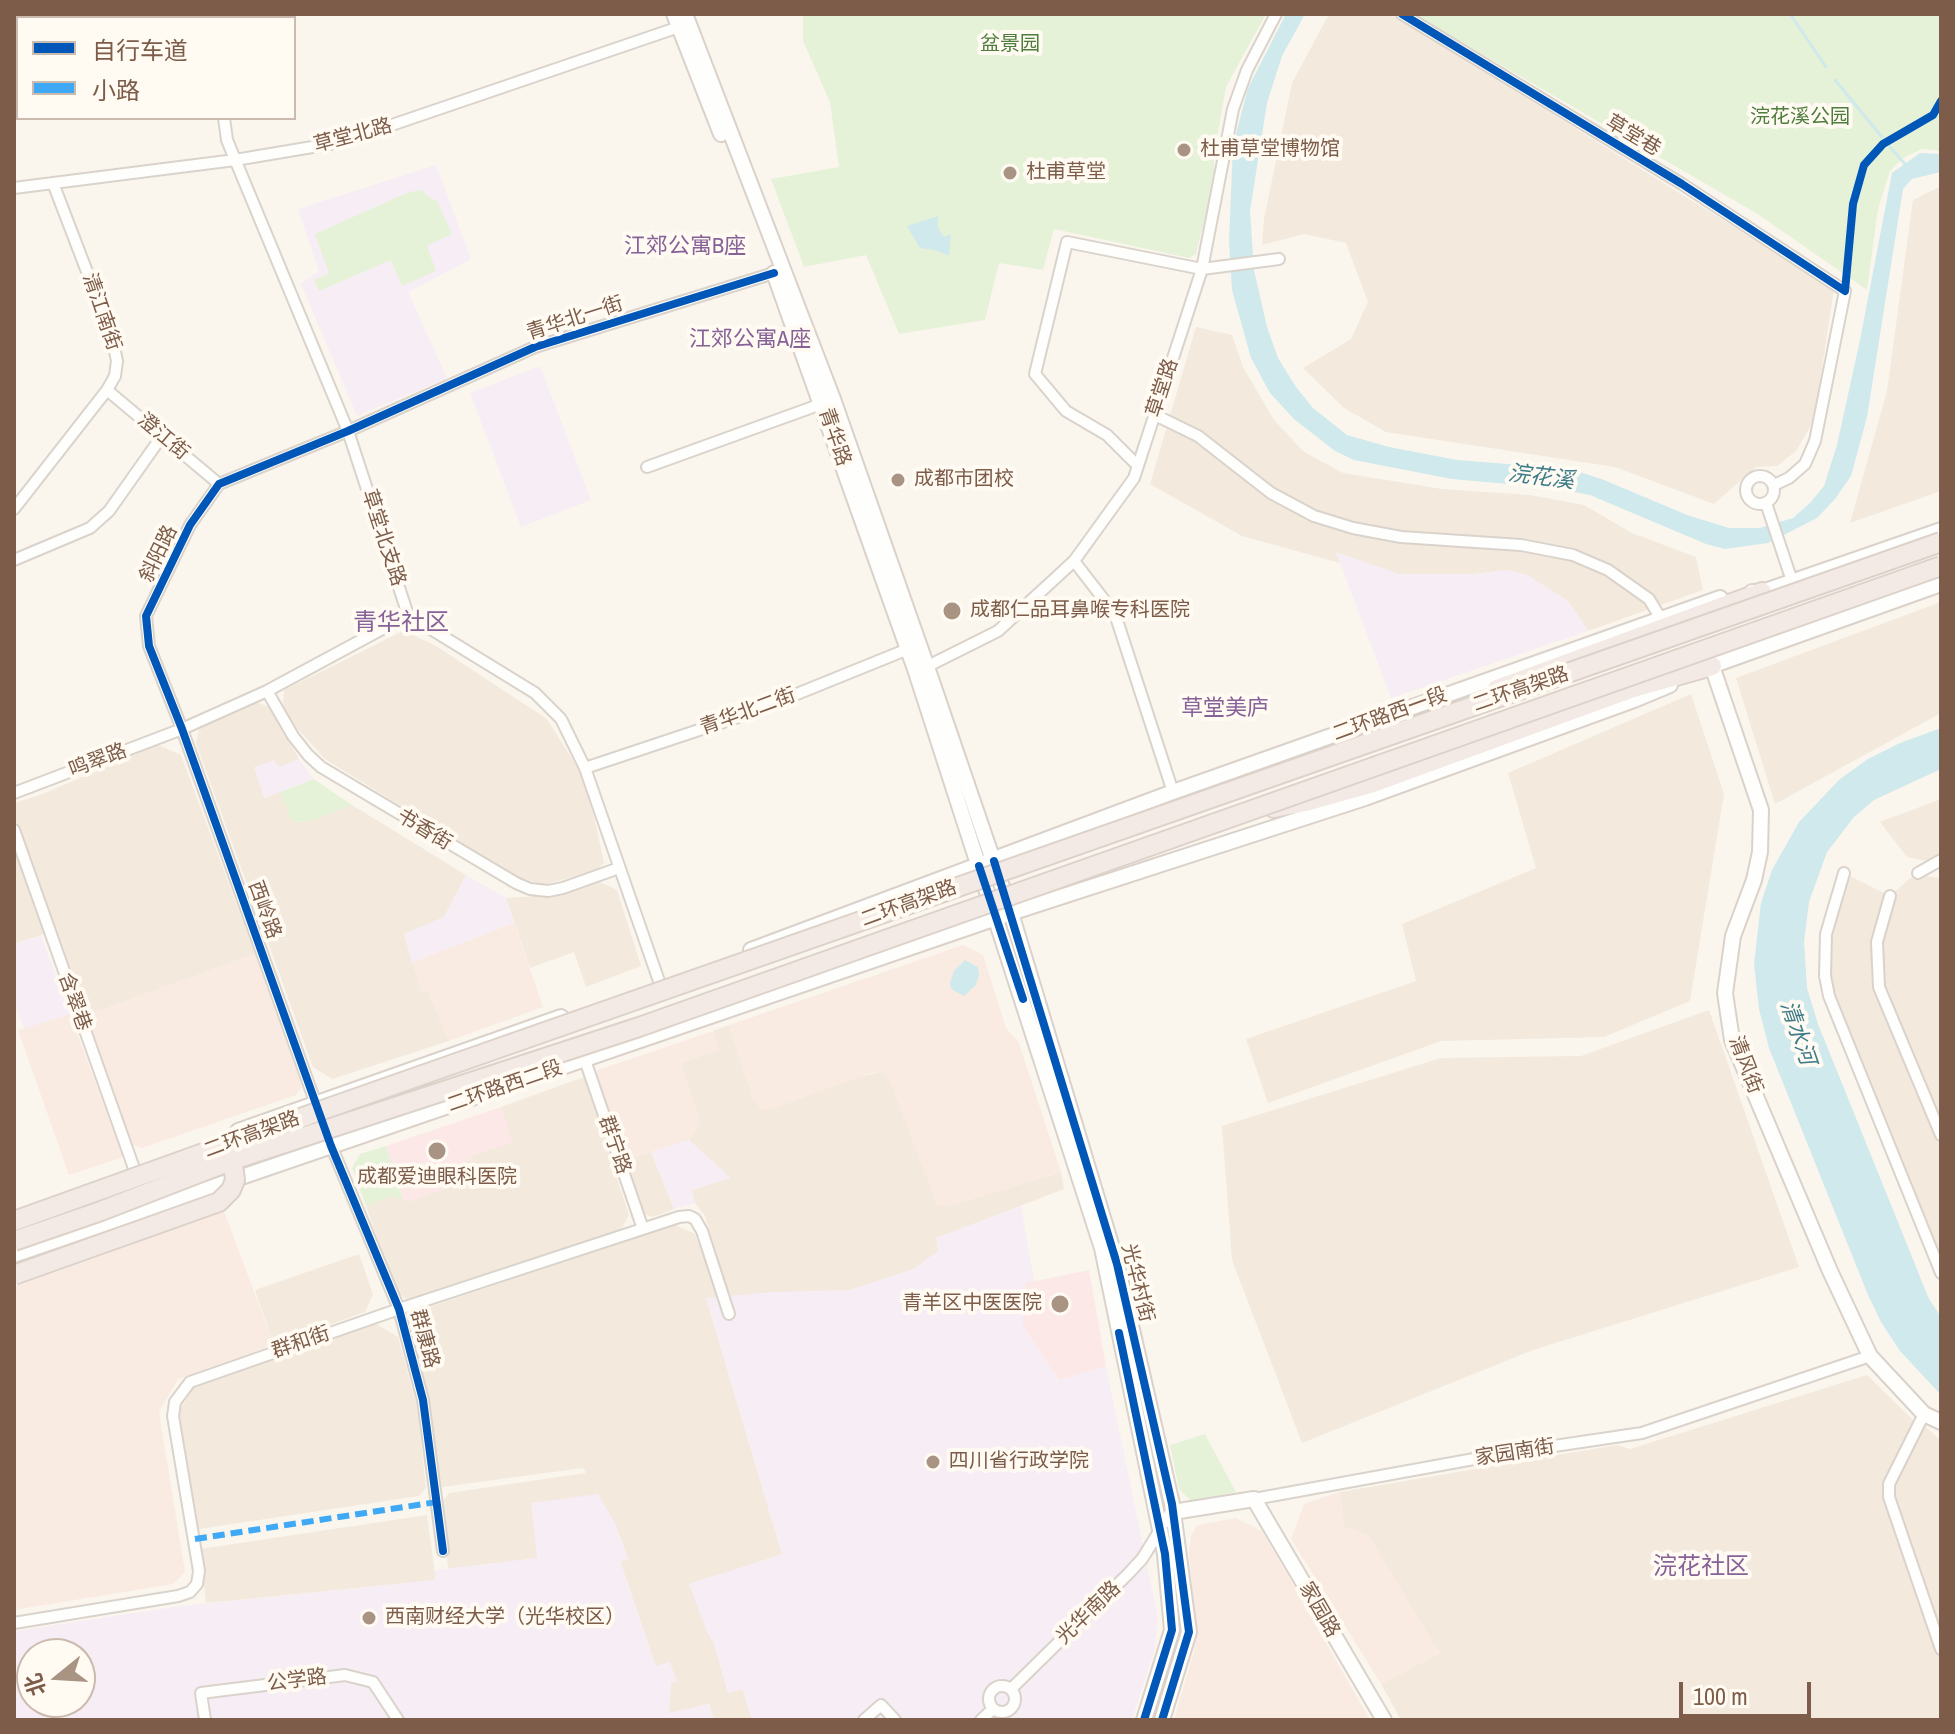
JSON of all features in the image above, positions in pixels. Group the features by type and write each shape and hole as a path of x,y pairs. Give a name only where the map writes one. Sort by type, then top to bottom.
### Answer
{"highway":[{"name":"二环高架路","path":"14,1220 1941,542"},
{"name":"二环高架路","path":"14,1241 230,1161 639,1027 1941,566"},
{"path":"1248,786 1334,748 1762,592"},
{"path":"1243,813 1305,802 1373,783 1633,688 1712,666"},
{"path":"14,1209 197,1145 217,1148 228,1154 235,1171 231,1190 219,1202 14,1275"}],"main road":[{"name":"青华路","path":"679,18 774,273 828,401 908,649 921,669"},
{"name":"青华路","path":"679,18 828,401 986,864"},
{"name":"二环路西一段","path":"986,864 1173,792 1732,594 1762,592 1941,530"},
{"path":"1004,915 1365,798 1634,700 1712,666 1941,584"},
{"name":"清风街","path":"1712,666 1761,810 1760,852 1754,880 1733,936 1725,993 1732,1040 1830,1271 1870,1356 1924,1414 1941,1422"},
{"path":"14,1220 315,1102 660,984 986,864"},
{"name":"光华村街","path":"986,864 1117,1264 1173,1512 1189,1632 1162,1720"},
{"name":"光华村街","path":"1004,915 1102,1248 1165,1554 1172,1630 1144,1720"},
{"name":"二环路西二段","path":"14,1255 1004,915"},
{"name":"家园南街","path":"1173,1512 1254,1499"},
{"name":"家园路","path":"1254,1499 1384,1720"},
{"path":"1160,1530 1173,1512"}],"street":[{"name":"草堂路","path":"921,669 998,631 1074,561 1134,478 1202,269 1233,109 1247,70 1276,14"},
{"name":"草堂巷","path":"1402,14 1682,184 1845,291 1815,441 1805,464 1789,478 1774,485"},
{"name":"草堂北路","path":"14,188 235,160 363,136 679,18"},
{"name":"草堂北支路","path":"224,120 227,140 348,431 408,615"},
{"name":"清江南街","path":"14,509 107,390 115,376 117,361 112,337 53,183"},
{"path":"1138,466 1107,435 1066,411 1035,374 1067,242 1202,269 1279,259"},
{"name":"青华北一街","path":"348,431 535,347 774,273"},
{"name":"澄江街","path":"107,390 219,484"},
{"path":"647,467 828,401"},
{"path":"1155,415 1198,436 1271,493 1314,516 1353,528 1401,537 1521,545 1573,555 1608,570 1649,599 1661,619"},
{"path":"219,484 348,431"},
{"path":"14,560 90,528 109,511 162,436"},
{"path":"1760,475 1769,478 1774,485 1773,497 1766,503 1757,504 1749,499 1746,491 1748,482 1760,475"},
{"name":"斜阳路","path":"182,729 149,646 146,616 190,525 219,484"},
{"path":"1766,503 1792,581"},
{"path":"1074,561 1115,614 1173,792"},
{"path":"182,729 267,691 408,615 535,693 548,704 569,732 585,768 660,984"},
{"name":"青华北二街","path":"585,768 750,713 908,649"},
{"name":"书香街","path":"267,691 293,736 321,767 516,883 530,889 548,891 619,868"},
{"name":"鸣翠路","path":"14,793 182,729"},
{"name":"西岭路","path":"182,729 315,1102"},
{"name":"含翠巷","path":"14,830 136,1174"},
{"path":"1918,873 1941,860"},
{"path":"1844,873 1826,934 1825,976 1829,996 1941,1273"},
{"path":"1890,896 1877,942 1879,987 1941,1135"},
{"name":"群宁路","path":"585,1060 643,1229"},
{"name":"群康路","path":"315,1102 399,1309 423,1400 443,1551"},
{"name":"群和街","path":"14,1623 190,1592 197,1584 199,1571 173,1416 175,1402 190,1382 679,1217 695,1219 702,1231 729,1314"},
{"name":"家园南街","path":"1254,1499 1507,1453 1642,1433 1870,1356"},
{"path":"1924,1414 1889,1484 1889,1497 1941,1649"},
{"name":"光华南路","path":"1011,1689 1128,1574 1142,1559 1160,1530"},
{"name":"公学路","path":"205,1720 201,1693 345,1675 373,1682 398,1720"},
{"path":"999,1686 1011,1689 1015,1697 1010,1709 1001,1712 993,1709 988,1697 992,1690 999,1686"},
{"path":"864,1720 881,1705 895,1720"},
{"path":"981,1720 993,1709"}],"shaded area":[{"path":"1329,14 1391,14 1834,289 1814,420 1796,451 1777,466 1756,467 1714,504 1615,467 1386,432 1344,408 1303,368 1351,339 1368,302 1346,243 1304,234 1262,245 1264,219 1292,83"},
{"path":"436,165 471,259 408,292 447,378 357,416 301,284 319,271 298,209"},
{"path":"1941,186 1941,491 1850,523 1887,391 1913,200"},
{"path":"1196,327 1232,335 1243,367 1274,420 1304,452 1343,473 1442,489 1530,495 1584,505 1632,533 1696,557 1703,590 1588,631 1568,601 1527,575 1507,570 1475,574 1399,574 1336,553 1340,563 1242,536 1150,484"},
{"path":"540,366 591,500 521,527 470,393"},
{"path":"1336,552 1399,574 1475,574 1507,570 1527,575 1568,601 1588,631 1391,698"},
{"path":"1941,602 1941,713 1775,804 1736,678"},
{"path":"401,632 436,646 547,719 579,770 594,816 604,863 597,870 544,885 514,876 325,759 296,727 283,708 284,690"},
{"path":"1691,694 1724,794 1690,1001 1604,1037 1441,1041 1268,1103 1246,1039 1416,981 1402,924 1536,868 1508,773"},
{"path":"256,702 269,707 299,759 279,768 264,798 280,792 291,819 296,822 311,821 352,805 466,875 444,917 404,934 422,993 428,991 449,1041 332,1079 313,1067 196,743 199,729"},
{"path":"158,745 181,755 255,954 85,1016 54,931 14,944 14,803"},
{"path":"299,759 314,779 264,798 254,767 274,760 279,767"},
{"path":"1941,799 1941,864 1907,857 1880,822"},
{"path":"1844,873 1890,896 1914,875 1941,878 1941,1273 1833,1010 1824,958"},
{"path":"466,875 506,898 514,923 412,962 404,934 444,917"},
{"path":"600,882 617,890 641,966 586,987 574,952 530,968 506,898 552,895"},
{"path":"514,923 543,1007 449,1041 428,991 422,993 412,962"},
{"path":"41,936 70,1014 24,1029 14,1001 14,944"},
{"path":"963,945 983,955 1006,1028 1019,1043 1061,1172 948,1206 937,1205 888,1077 882,1072 871,1073 769,1110 760,1109 753,1098 729,1025"},
{"path":"255,954 302,1086 296,1095 142,1148 130,1144 85,1016"},
{"path":"1709,1010 1799,1267 1533,1350 1302,1443 1232,1260 1222,1126 1441,1058 1581,1056"},
{"path":"70,1014 123,1157 69,1175 18,1030"},
{"path":"729,1025 753,1098 882,1072 888,1077 948,1206 1061,1172 1064,1189 937,1238 938,1251 914,1269 850,1290 729,1296 705,1216 695,1203 691,1190 730,1178 689,1140 700,1123 681,1063 719,1050 713,1031"},
{"path":"713,1031 720,1050 681,1063 700,1123 689,1140 622,1161 596,1077 598,1070"},
{"path":"584,1077 629,1215 621,1230 407,1300 396,1290 366,1206 391,1196 413,1201 464,1175 471,1156 512,1142 501,1107"},
{"name":"成都爱迪眼科医院","path":"501,1107 513,1142 471,1156 464,1175 448,1188 413,1201 403,1200 386,1146"},
{"path":"689,1140 731,1178 692,1190 695,1203 674,1209 651,1152"},
{"path":"651,1152 674,1209 653,1217 641,1213 622,1161"},
{"name":"四川省行政学院","path":"1021,1206 1034,1281 1026,1283 1058,1380 1106,1366 1158,1619 1155,1648 1132,1720 752,1720 743,1689 728,1693 714,1643 689,1584 782,1554 706,1298 850,1290 914,1269 938,1251 936,1238"},
{"path":"224,1211 274,1345 178,1379 159,1412 185,1572 173,1584 14,1610 14,1287"},
{"path":"675,1225 695,1234 719,1297 706,1298 782,1554 707,1632 714,1643 728,1693 743,1689 752,1720 714,1720 709,1704 668,1714 671,1683 677,1681 656,1667 620,1561 628,1559 615,1523 538,1558 448,1569 442,1502 449,1493 586,1473 583,1468 442,1487 428,1400 410,1328 423,1309"},
{"path":"359,1254 373,1294 365,1312 274,1345 255,1290"},
{"name":"青羊区中医医院","path":"1089,1270 1106,1366 1059,1380 1023,1325 1026,1283"},
{"path":"373,1322 398,1337 417,1407 426,1488 419,1496 199,1529 179,1411 194,1387"},
{"path":"1867,1375 1913,1420 1941,1441 1941,1720 1401,1720 1381,1684 1440,1653 1344,1526 1340,1492 1617,1445 1630,1449"},
{"path":"1340,1492 1344,1526 1369,1535 1440,1653 1381,1684 1291,1539 1304,1504"},
{"name":"西南财经大学（光华校区）","path":"598,1494 615,1523 628,1559 620,1562 656,1666 670,1662 677,1681 671,1683 669,1713 709,1704 714,1720 14,1720 14,1631 181,1606 435,1580 435,1570 537,1558 531,1503"},
{"path":"427,1515 436,1580 206,1603 200,1549"},
{"path":"1236,1518 1262,1531 1370,1720 1174,1720 1194,1651 1195,1619 1189,1554 1191,1536 1197,1525"}],"green space":[{"name":"杜甫草堂","path":"803,14 1266,14 1226,87 1214,156 1214,181 1196,254 1189,258 1054,229 1043,270 999,263 985,320 899,334 866,255 804,267 771,179 839,167 830,102 803,41"},
{"name":"浣花溪公园","path":"1413,14 1941,14 1941,151 1922,149 1903,158 1890,171 1878,209 1867,290 1756,213"},
{"path":"422,190 437,201 452,234 427,246 436,271 402,286 391,260 319,291 314,280 329,273 315,234 409,192"},
{"path":"314,779 352,805 311,821 295,822 280,792"},
{"path":"386,1146 403,1200 391,1196 366,1206 352,1168 360,1154"},
{"path":"1205,1434 1236,1492 1191,1501 1179,1489 1170,1445"}],"water":[{"name":"浣花溪","path":"1286,14 1305,14 1282,56 1267,103 1250,211 1254,270 1267,327 1278,358 1313,408 1347,435 1457,460 1571,469 1687,515 1729,528 1760,528 1793,518 1824,486 1837,445 1860,340 1892,173 1920,153 1941,154 1941,172 1912,179 1903,189 1867,417 1851,476 1835,499 1817,518 1768,543 1725,549 1706,544 1590,495 1553,488 1452,479 1354,460 1335,451 1294,419 1270,393 1251,358 1232,290 1229,241 1233,145 1248,88"},
{"path":"938,216 938,228 944,237 951,234 949,256 920,248 907,226"},
{"name":"清水河","path":"1941,728 1941,769 1874,800 1854,817 1827,852 1809,902 1804,942 1807,988 1818,1024 1929,1299 1941,1317 1941,1395 1900,1351 1868,1295 1769,1048 1759,1009 1754,964 1761,903 1772,870 1799,822 1840,779 1868,759"},
{"path":"965,960 978,967 979,975 976,985 964,996 951,989 950,983 954,971"}],"waterway":[{"path":"1790,14 1826,67"},
{"path":"1835,80 1882,137"},
{"path":"1890,147 1905,164"}],"marked path":[{"path":"195,1539 437,1502"}],"cycle path":[{"path":"1402,14 1682,184 1845,291 1853,204 1864,165 1883,144 1933,115 1941,101"},
{"path":"443,1551 423,1400 399,1309 331,1146 182,729 149,646 146,616 190,525 219,484 348,431 535,347 774,273"},
{"path":"994,861 1117,1264 1172,1504 1189,1632 1162,1720"},
{"path":"979,866 1023,999"},
{"path":"1119,1333 1165,1554 1172,1630 1144,1720"}],"place":[{"name":"杜甫草堂博物馆","path":"1184,150"},
{"name":"杜甫草堂","path":"1010,173"},
{"name":"成都市团校","path":"898,480"},
{"name":"成都仁品耳鼻喉专科医院","path":"952,611"},
{"name":"成都爱迪眼科医院","path":"437,1151"},
{"name":"青羊区中医医院","path":"1060,1304"},
{"name":"四川省行政学院","path":"933,1462"},
{"name":"西南财经大学（光华校区）","path":"369,1618"}],"district":[{"name":"江郊公寓B座","path":"685,247"},
{"name":"江郊公寓A座","path":"750,340"},
{"name":"青华社区","path":"401,624"},
{"name":"草堂美庐","path":"1225,709"},
{"name":"浣花社区","path":"1701,1568"}],"park label":[{"name":"盆景园","path":"1010,45"}]}
